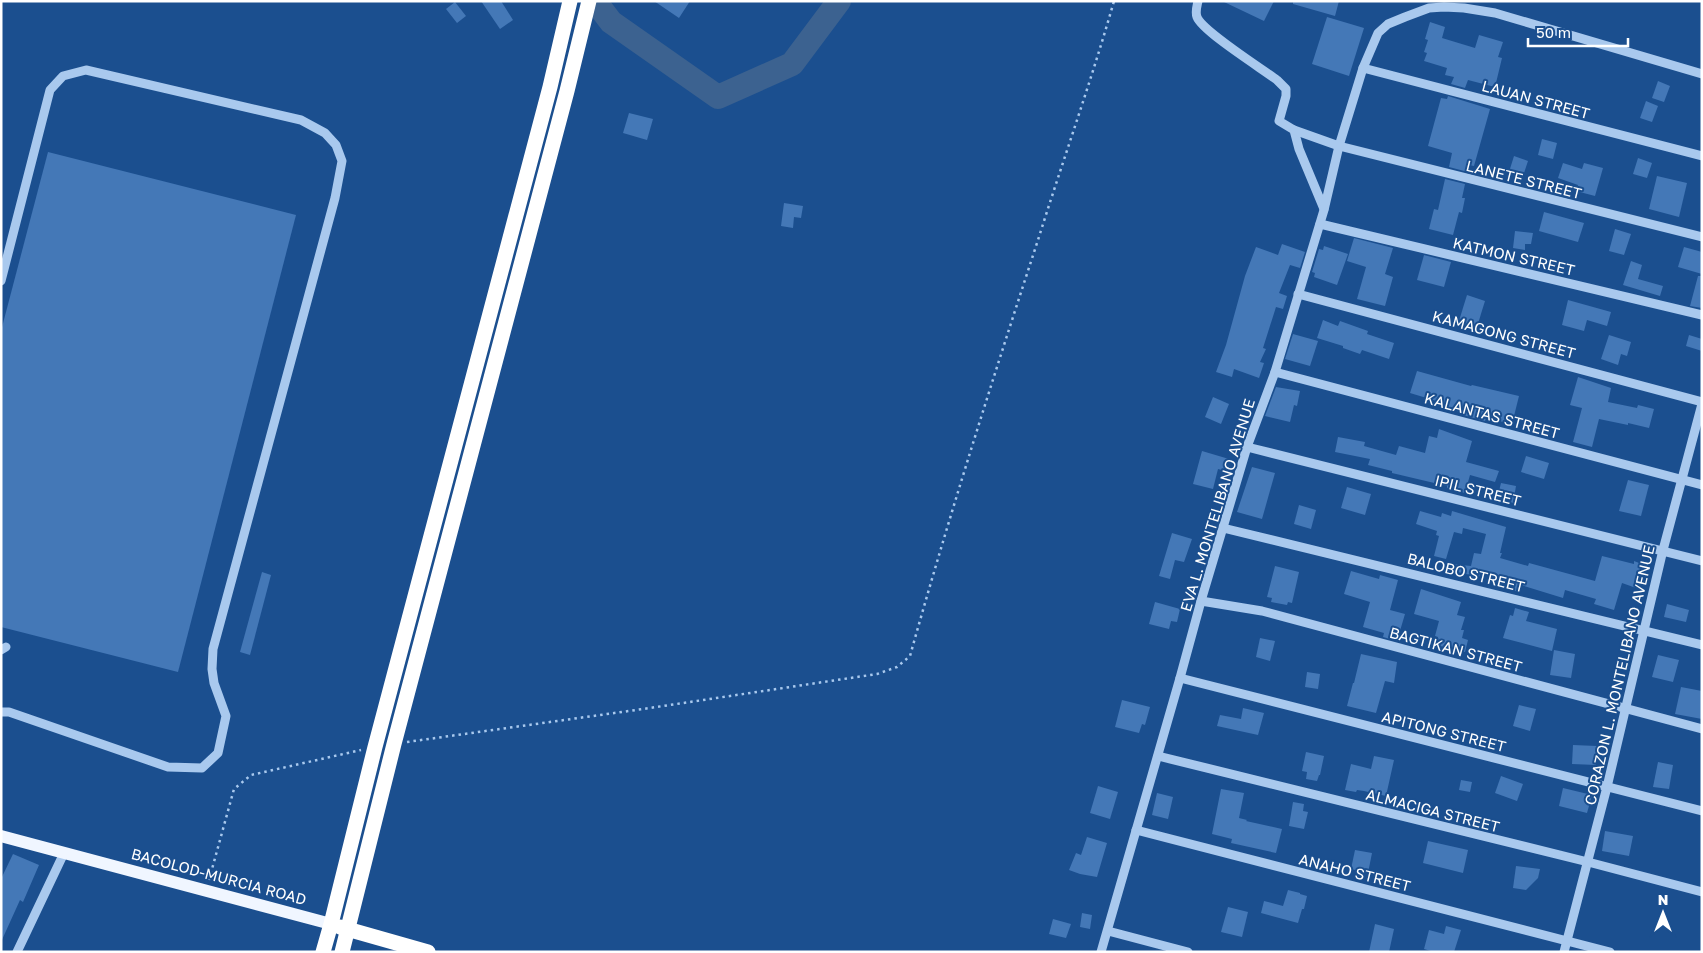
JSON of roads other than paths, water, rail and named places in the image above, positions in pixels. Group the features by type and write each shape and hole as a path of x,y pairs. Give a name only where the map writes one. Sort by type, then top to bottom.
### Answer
{"highway":[{"path":"323,952 375,747 550,87 570,1"},
{"path":"342,952 394,744 567,91 589,1"},
{"name":"BACOLOD-MURCIA ROAD","path":"331,924 428,952"}],"main road":[{"name":"BACOLOD-MURCIA ROAD","path":"1,836 331,924"}],"street":[{"path":"1198,1 1197,17 1206,30 1283,84 1286,89 1286,96 1279,121 1294,130 1299,149 1324,210"},
{"name":"EVA L. MONTELIBANO AVENUE","path":"1101,952 1247,447 1274,372 1320,224 1339,146 1363,68 1378,33 1388,24 1429,8 1464,8 1495,13 1702,74"},
{"name":"LAUAN STREET","path":"1363,68 1702,156"},
{"path":"1,281 50,90 63,76 86,70 300,120 325,133 336,145 342,160 334,198 213,649 212,669 214,683 226,716 218,753 202,768 168,767 9,712 1,712"},
{"name":"LANETE STREET","path":"1294,130 1339,146 1702,237"},
{"name":"KATMON STREET","path":"1320,224 1702,315"},
{"name":"KAMAGONG STREET","path":"1298,294 1702,403"},
{"name":"KALANTAS STREET","path":"1274,372 1702,485"},
{"name":"CORAZON L. MONTELIBANO AVENUE","path":"1564,952 1608,786 1663,550 1702,403"},
{"name":"IPIL STREET","path":"1247,447 1702,561"},
{"name":"BALOBO STREET","path":"1223,528 1702,645"},
{"name":"BAGTIKAN STREET","path":"1201,601 1262,611 1702,729"},
{"name":"APITONG STREET","path":"1180,678 1702,810"},
{"name":"ALMACIGA STREET","path":"1158,756 1702,892"},
{"name":"ANAHO STREET","path":"1136,830 1610,952"},
{"path":"17,952 64,853"},
{"path":"1108,931 1188,952"}],"waterway":[{"path":"595,1 611,22 718,97 792,64 839,1"}]}
